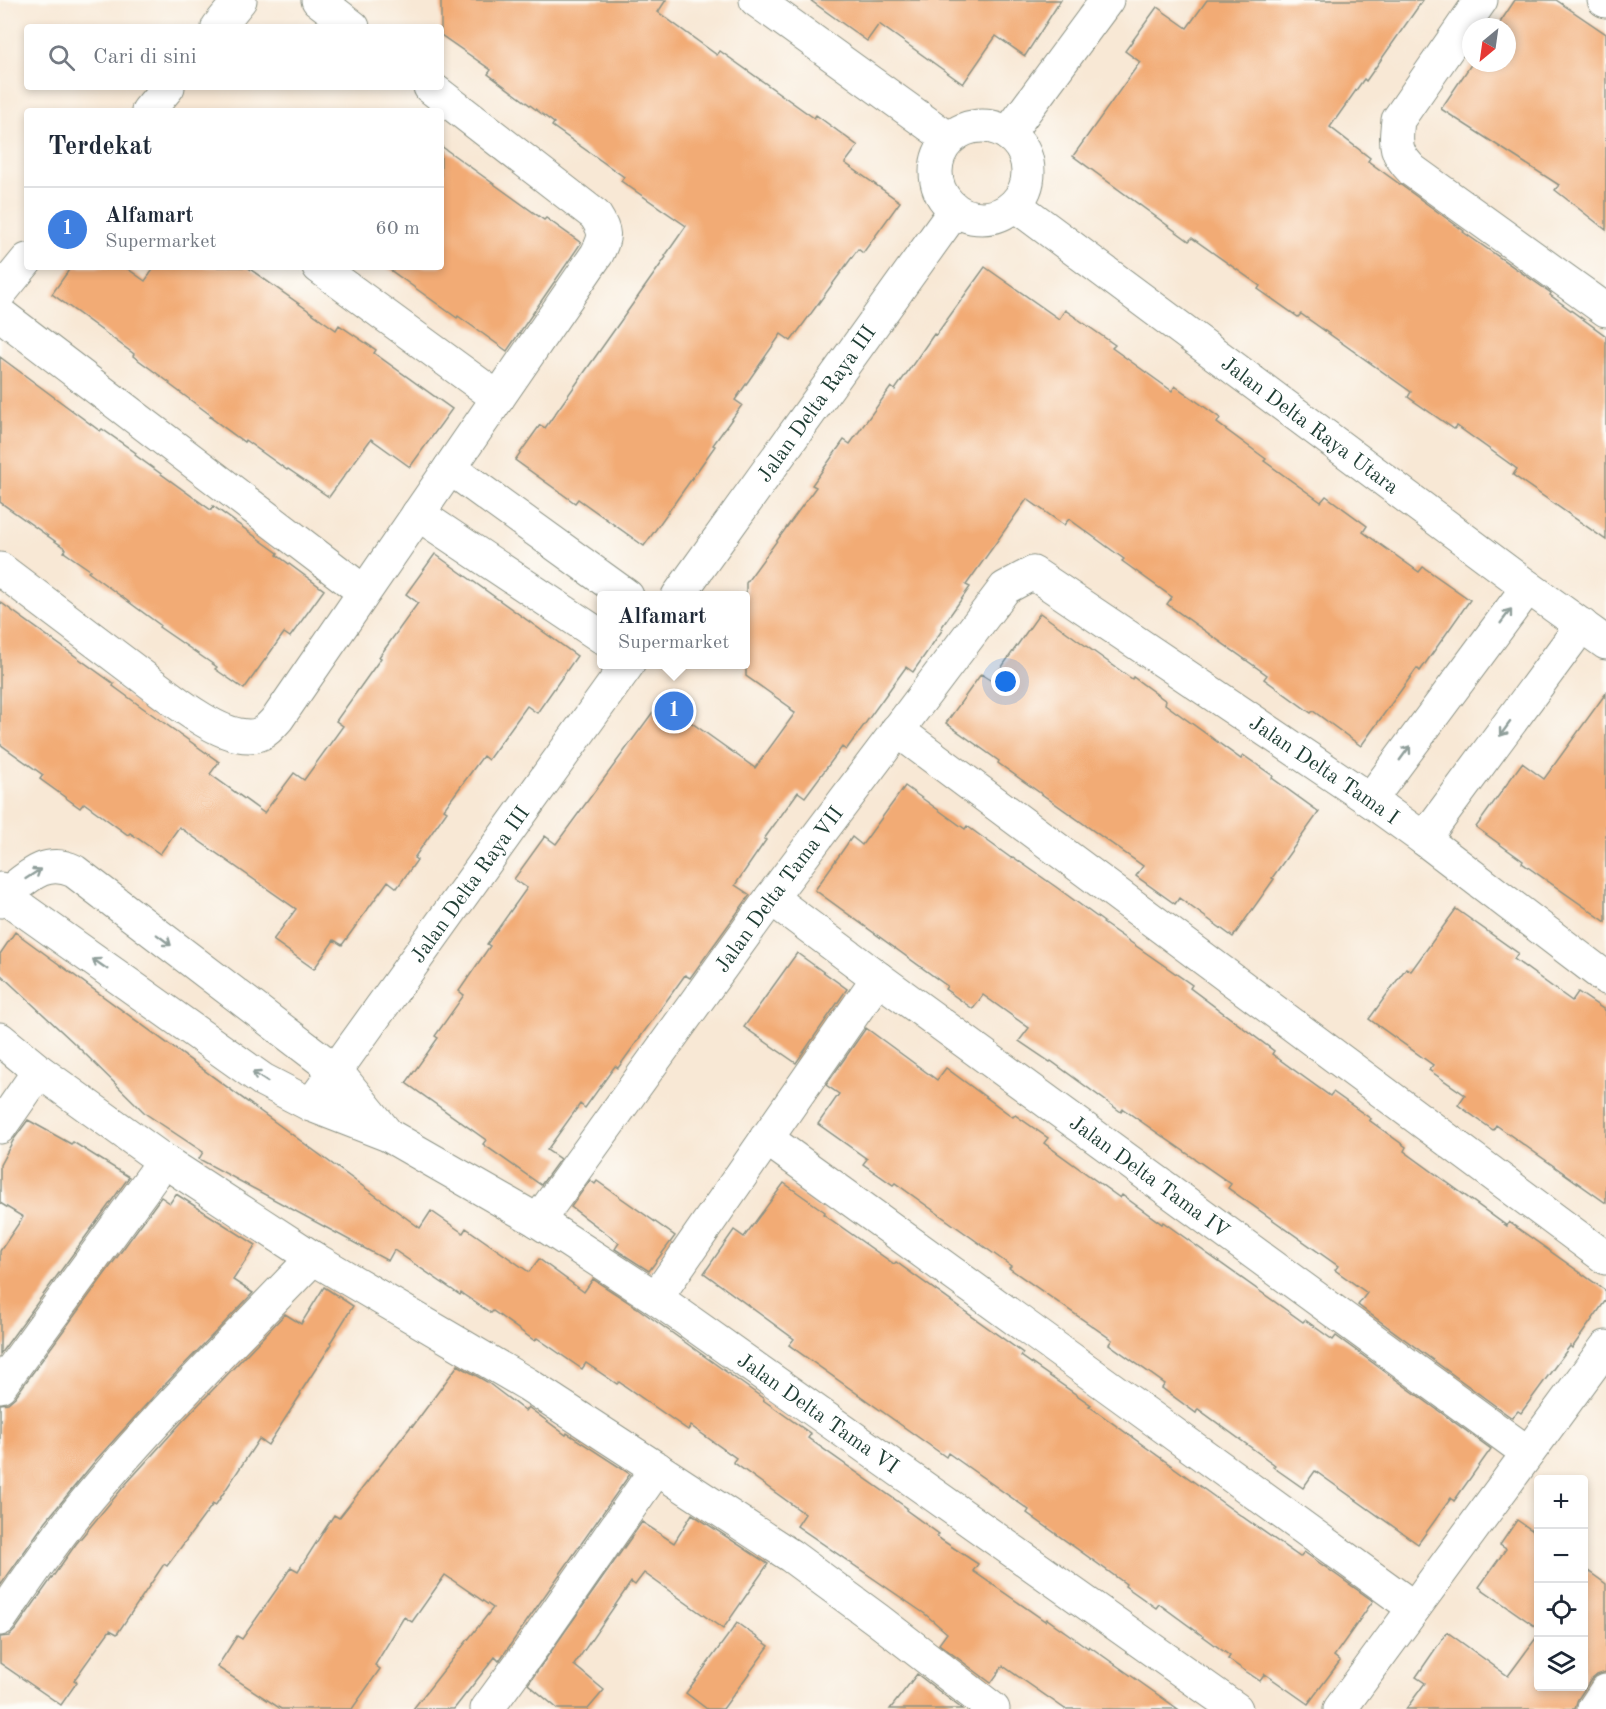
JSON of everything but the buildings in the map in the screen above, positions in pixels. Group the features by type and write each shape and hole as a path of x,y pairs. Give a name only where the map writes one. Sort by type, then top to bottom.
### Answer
{"street":[{"path":"220,24 240,0"},
{"path":"318,0 349,24"},
{"path":"756,0 948,139"},
{"path":"1008,134 1107,0"},
{"path":"1481,0 1398,120 1395,140 1400,158 1413,171 1606,310"},
{"path":"150,108 166,90"},
{"path":"0,569 186,709 226,731 254,736 267,731 450,468 603,242 603,228 595,215 434,90"},
{"path":"978,125 994,127 1008,134 1020,145 1027,160 1028,176 1024,192 1015,205 1002,214 986,219 969,217 955,210 943,199 936,183 935,168 939,152 948,139 962,129 978,125"},
{"name":"Jalan Delta Raya Utara","path":"1015,205 1594,634"},
{"name":"Jalan Delta Raya III","path":"682,591 955,210"},
{"path":"0,293 24,264"},
{"path":"323,270 498,398"},
{"path":"0,314 364,592"},
{"path":"450,468 620,591"},
{"path":"418,514 597,634"},
{"name":"Jalan Delta Tama VII","path":"538,1221 771,898 1005,588 1033,573"},
{"name":"Jalan Delta Tama I","path":"1033,573 1370,800 1606,978"},
{"path":"1370,800 1528,587"},
{"path":"1424,839 1594,634"},
{"name":"Jalan Delta Raya III","path":"311,1105 624,669"},
{"path":"897,730 1606,1258"},
{"name":"Jalan Delta Tama VI","path":"388,1135 336,1071 74,871 57,866 39,869 1,895 263,1080 311,1105 388,1135 538,1221 656,1298 1236,1709"},
{"name":"Jalan Delta Tama IV","path":"771,898 1528,1453"},
{"path":"656,1298 878,978"},
{"path":"0,1039 39,1071 164,1161 313,1258 527,1384 791,1556 993,1709"},
{"path":"0,1126 39,1071"},
{"path":"766,1138 1414,1608"},
{"path":"0,1386 164,1161"},
{"path":"0,1618 57,1538 140,1439 313,1258"},
{"path":"1340,1709 1606,1347"},
{"path":"488,1709 657,1468"},
{"path":"1594,1709 1606,1691"}],"place":[{"name":"Alfamart","path":"674,711"}]}
